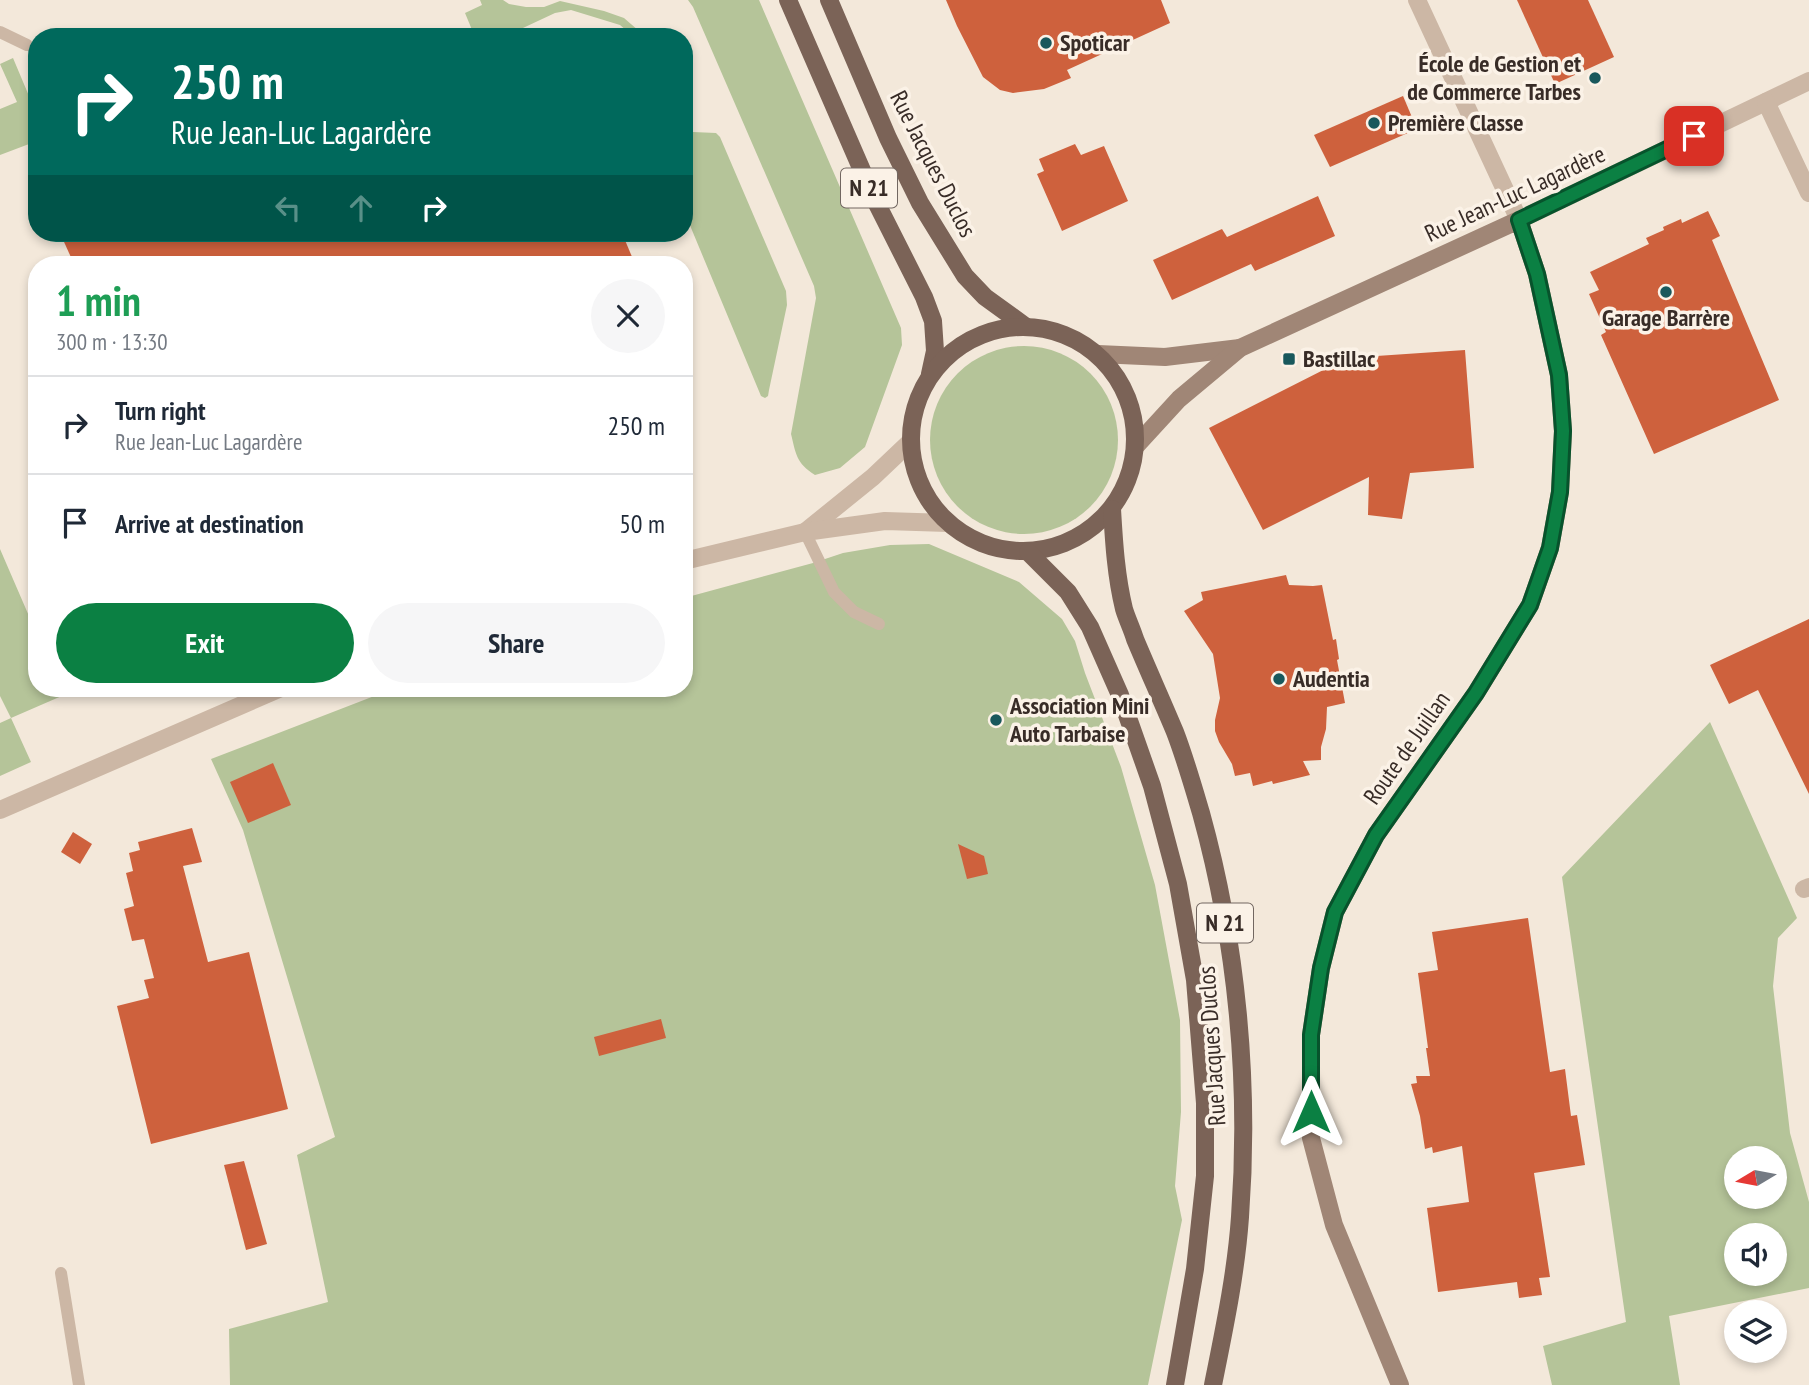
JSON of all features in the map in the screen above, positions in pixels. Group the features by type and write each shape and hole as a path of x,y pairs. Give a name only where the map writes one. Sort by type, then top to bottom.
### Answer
{"main road":[{"name":"N 21","path":"788,0 874,198 924,297 933,321 935,351 929,377"},
{"name":"Rue Jacques Duclos","path":"829,0 888,138 920,203 965,276 985,297 1025,326"},
{"path":"1025,326 1052,330 1076,339 1098,354 1120,381 1133,413 1136,447 1128,480 1112,509 1088,531 1059,546 1028,552 999,549 972,540 948,523 929,500 915,472 911,442 915,408 929,377 947,355 971,339 997,329 1025,326"},
{"name":"Rue Jacques Duclos","path":"1112,509 1115,566 1125,611 1175,733 1200,811 1218,881 1238,1015 1242,1072 1240,1218 1233,1276 1213,1385"},
{"name":"Rue Jacques Duclos","path":"1028,552 1068,592 1090,627 1121,695 1152,786 1180,898 1196,994 1205,1103 1205,1175 1195,1269 1175,1385"}],"street":[{"path":"1417,0 1519,220"},
{"name":"Rue Jean-Luc Lagardère","path":"1136,447 1179,399 1240,348 1519,220 1809,80"},
{"path":"1766,102 1809,193"},
{"name":"Route de Juillan","path":"1400,1385 1334,1225 1311,1138 1311,1035 1321,968 1335,912 1376,835 1476,693 1530,605 1550,548 1560,492 1563,431 1559,375 1537,274 1519,220"},
{"name":"Rue Jean-Luc Lagardère","path":"1098,354 1165,357 1240,348"},
{"path":"805,532 911,442"},
{"path":"693,559 805,532 885,522 948,523"},
{"path":"0,810 260,697"}],"lane":[{"path":"0,32 27,45"},
{"path":"805,532 834,592 854,611 879,624"},
{"path":"61,1273 79,1385"}],"green space":[{"path":"480,0 503,0 526,7 544,7 560,1 624,18 636,28 624,28 571,10 555,13 523,28 471,28 465,13 482,5"},
{"path":"688,0 759,0 901,328 902,345 865,447 840,468 815,475 800,462 796,453 791,434 816,298 814,286"},
{"path":"13,58 28,94 28,144 0,155 0,109 17,102 0,64"},
{"path":"693,132 716,133 720,137 786,291 787,305 768,396 761,396 693,233"},
{"path":"1024,346 1060,353 1090,374 1111,404 1118,440 1111,476 1090,506 1060,527 1024,534 988,527 958,506 937,476 930,440 937,404 958,374 988,353"},
{"path":"929,544 1019,582 1062,619 1075,641 1121,767 1155,885 1180,1020 1181,1112 1175,1186 1182,1220 1148,1385 230,1385 229,1329 328,1302 297,1155 335,1137 243,830 211,759 372,697 693,697 693,596 843,553 890,545"},
{"path":"0,549 28,614 28,697 59,697 11,718 0,696"},
{"path":"11,718 31,762 0,776 0,723"},
{"path":"1710,722 1797,918 1778,938 1773,986 1790,1133 1809,1202 1809,1288 1749,1300 1724,1300 1724,1305 1669,1316 1680,1385 1552,1385 1543,1346 1626,1322 1562,877"}],"building":[{"name":"Spoticar","path":"946,0 1161,0 1170,23 1067,70 1071,78 1044,89 1013,93 1000,90 983,77"},
{"path":"1517,0 1588,0 1614,57 1555,84"},
{"path":"1403,96 1417,129 1330,167 1314,135"},
{"path":"1075,144 1081,155 1104,146 1128,201 1062,231 1037,174 1044,171 1039,159"},
{"path":"1318,196 1335,236 1255,271 1251,264 1172,300 1153,260 1222,229 1227,237"},
{"path":"1708,211 1720,236 1712,240 1779,400 1654,454 1601,335 1606,332 1589,294 1599,290 1590,272 1649,244 1646,238 1664,230 1663,227 1681,219 1682,223"},
{"path":"64,242 626,242 632,256 70,256"},
{"path":"1465,350 1474,468 1410,473 1402,519 1368,515 1369,477 1263,530 1209,428 1347,358"},
{"name":"Audentia","path":"1286,575 1289,585 1322,585 1333,640 1336,639 1345,703 1327,707 1321,760 1303,761 1310,775 1253,786 1250,773 1235,776 1232,764 1219,742 1215,720 1220,698 1213,654 1184,611 1203,600 1201,592"},
{"path":"1809,619 1809,794 1758,690 1729,704 1710,665"},
{"path":"273,763 291,805 248,823 230,782"},
{"path":"192,828 202,862 183,866 208,962 249,952 288,1109 151,1144 117,1006 149,998 144,980 154,978 144,939 132,941 124,909 134,906 126,873 133,871 129,853 140,850 138,842"},
{"path":"73,832 92,844 80,864 61,852"},
{"path":"958,844 984,856 988,874 967,879"},
{"path":"1528,918 1550,1072 1565,1069 1571,1116 1577,1115 1585,1165 1534,1173 1550,1277 1539,1278 1542,1295 1519,1298 1517,1282 1438,1292 1427,1208 1469,1202 1462,1146 1433,1153 1432,1147 1425,1149 1411,1084 1417,1083 1416,1076 1430,1076 1418,973 1438,970 1432,932"},
{"path":"661,1019 666,1038 599,1056 594,1037"},
{"path":"244,1161 267,1244 246,1250 224,1165"}],"place":[{"name":"Spoticar","path":"1046,43"},
{"name":"École de Gestion et de Commerce Tarbes","path":"1595,78"},
{"name":"Première Classe","path":"1374,123"},
{"name":"Garage Barrère","path":"1666,292"},
{"name":"Bastillac","path":"1289,359"},
{"name":"Audentia","path":"1279,679"},
{"name":"Association Mini Auto Tarbaise","path":"996,720"}],"route":[{"path":"1311,1112 1311,1035 1321,968 1335,912 1376,835 1476,693 1530,605 1550,548 1560,492 1563,431 1559,375 1537,274 1519,220 1694,136"}]}
